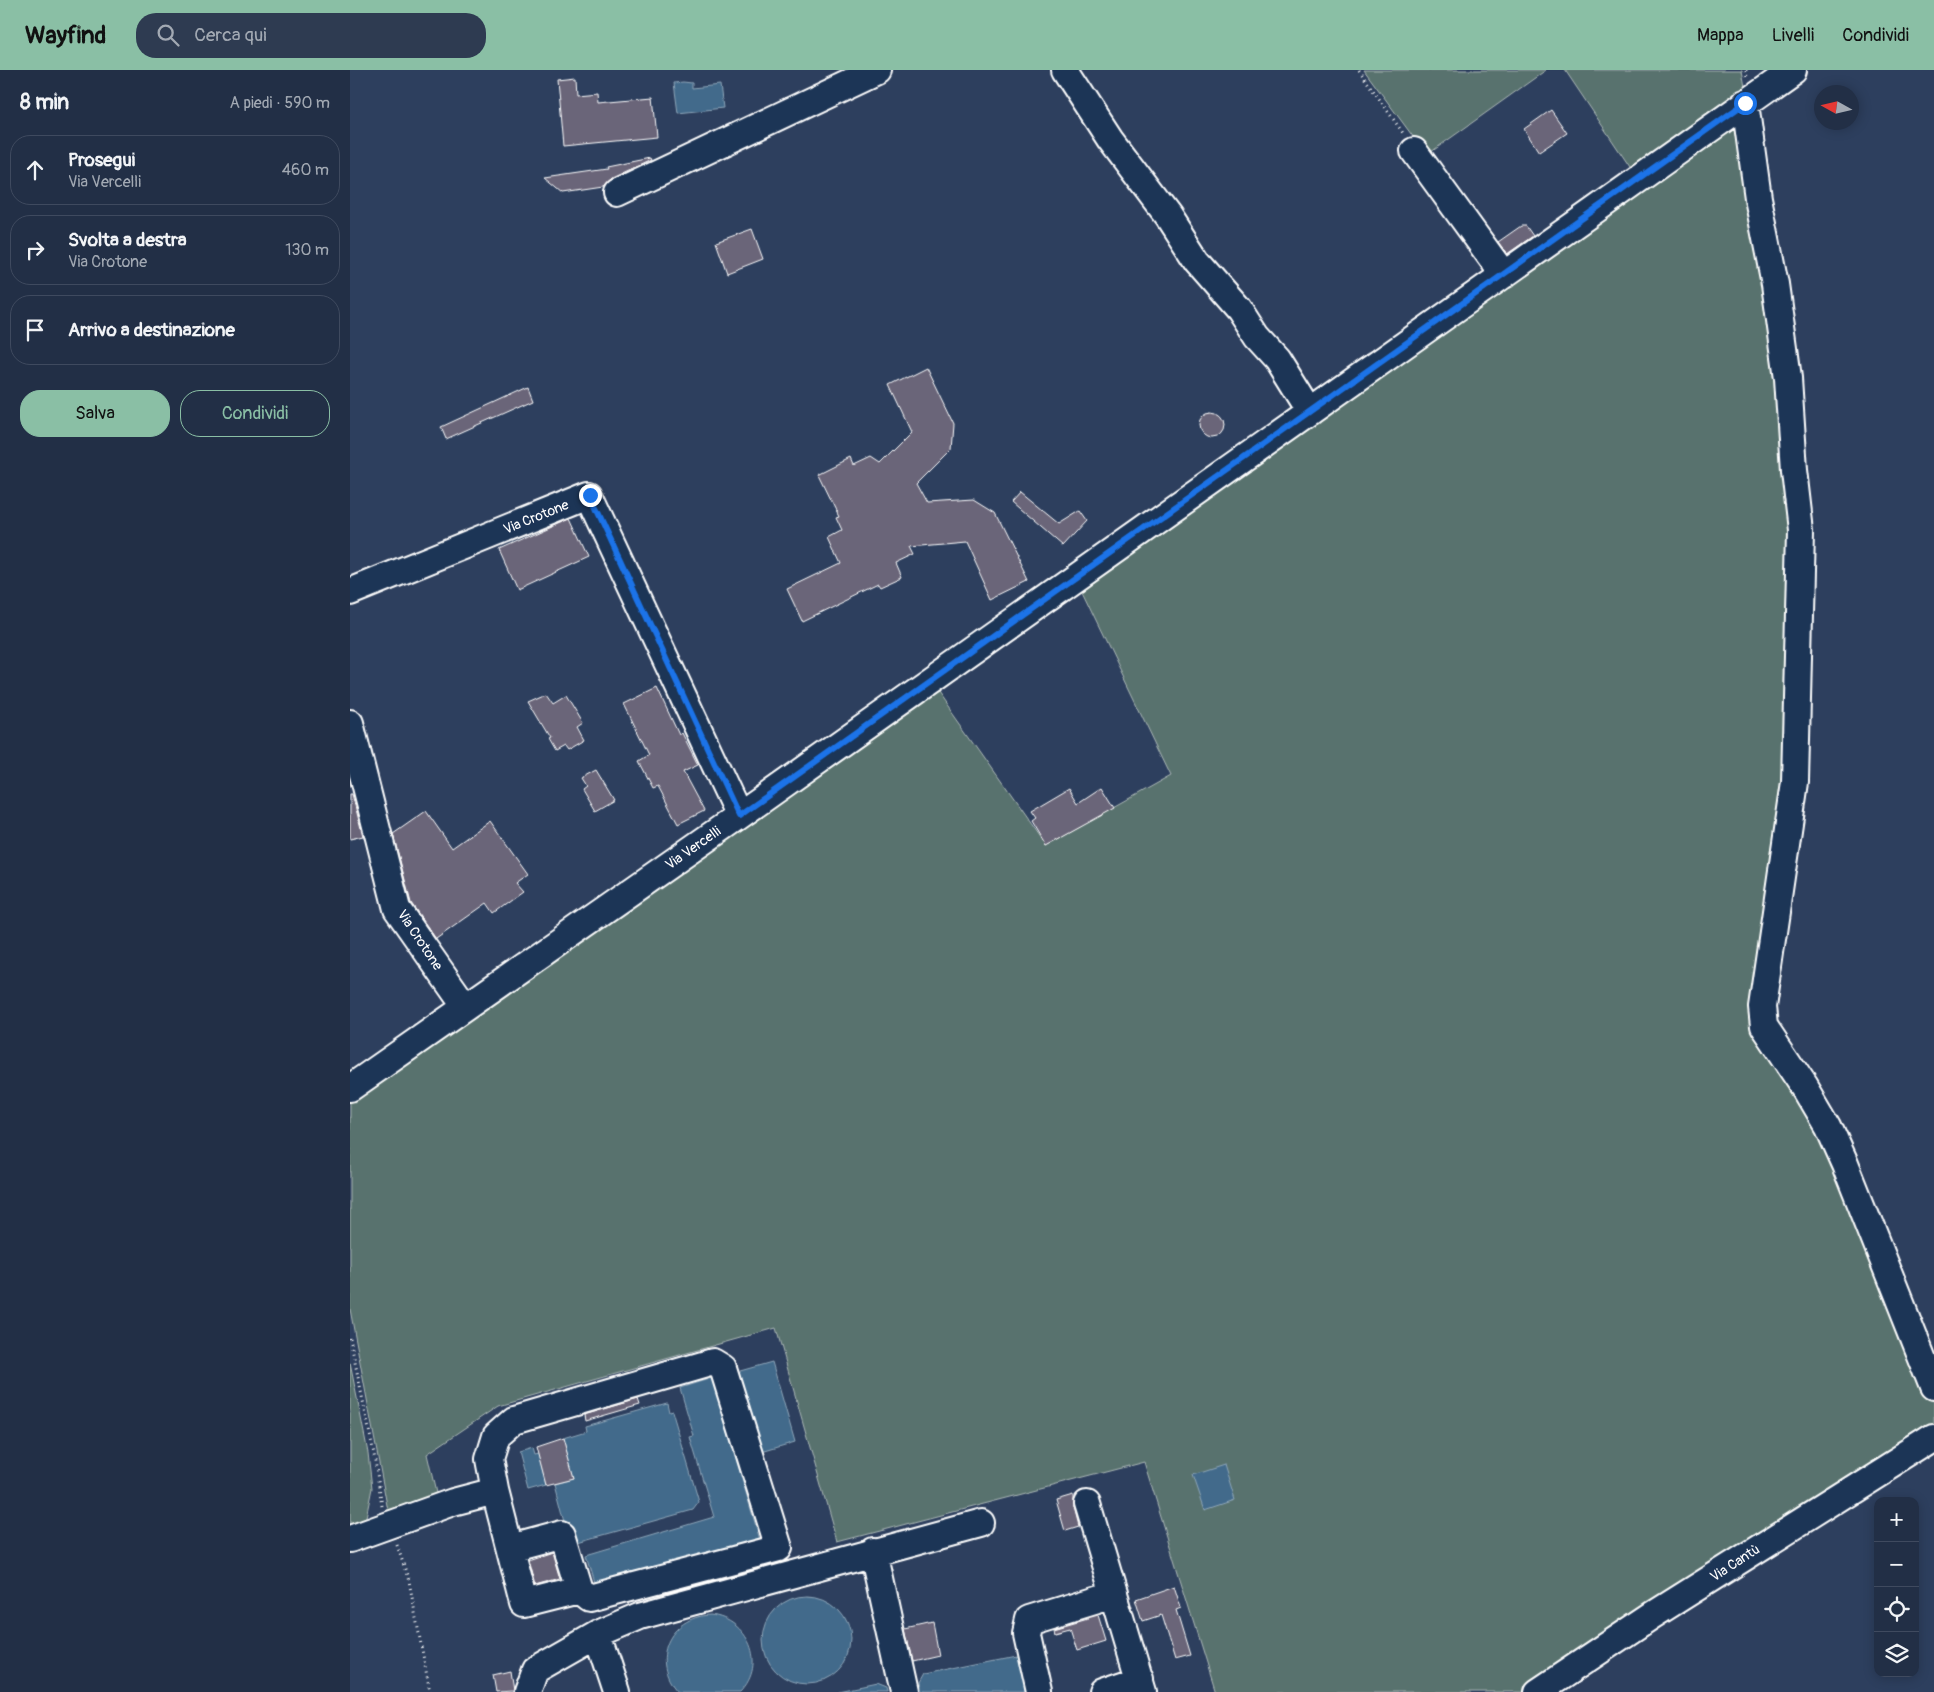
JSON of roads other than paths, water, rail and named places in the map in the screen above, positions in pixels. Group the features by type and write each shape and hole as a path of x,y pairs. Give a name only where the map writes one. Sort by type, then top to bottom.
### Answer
{"street":[{"path":"616,193 877,70"},
{"path":"1065,70 1110,139 1168,216 1197,261 1239,309 1257,337 1277,358 1310,412"},
{"name":"Via Vercelli","path":"350,1088 739,816 1793,70"},
{"path":"1745,103 1758,198 1775,284 1788,378 1794,470 1801,530 1798,720 1795,782 1762,1007 1764,1026 1805,1087 1831,1134 1934,1388"},
{"path":"1414,151 1504,275"},
{"name":"Via Crotone","path":"350,592 590,495 739,816"},
{"name":"Via Crotone","path":"350,723 398,909 465,1006"},
{"path":"510,1548 562,1534 578,1590 589,1598 778,1548 723,1368 712,1362 514,1420 496,1436 489,1459 495,1491 524,1604 578,1590"},
{"name":"Via Cantù","path":"1538,1692 1653,1615 1934,1438"},
{"path":"350,1539 453,1502 495,1491"},
{"path":"1087,1504 1142,1686 1102,1692"},
{"path":"527,1692 535,1670 598,1634 640,1616 981,1523"},
{"path":"873,1551 904,1692"},
{"path":"1039,1692 1026,1633 1028,1620 1114,1594"},
{"path":"598,1634 617,1692"}],"water":[{"path":"674,83 692,83 692,88 720,85 723,108 678,113"},
{"path":"772,1362 795,1442 755,1454 733,1373"},
{"path":"712,1378 760,1540 596,1589 586,1555 714,1517 690,1437 694,1436 680,1388"},
{"path":"667,1403 669,1412 672,1411 699,1502 693,1510 571,1544 555,1483 574,1478 563,1438 586,1431 585,1426"},
{"path":"532,1448 534,1455 538,1454 546,1485 528,1490 518,1452"},
{"path":"1224,1465 1235,1500 1205,1510 1193,1475"},
{"path":"807,1596 824,1599 832,1603 844,1615 848,1623 851,1640 848,1657 844,1665 832,1677 824,1681 807,1684 790,1681 782,1677 770,1665 766,1657 763,1640 766,1623 770,1615 782,1603 790,1599"},
{"path":"710,1615 723,1618 735,1625 744,1634 753,1656 752,1669 748,1681 740,1692 678,1692 669,1680 665,1667 668,1643 674,1632 684,1624 696,1618"},
{"path":"1016,1655 1024,1659 1030,1692 920,1692 918,1683 923,1674"},
{"path":"876,1684 886,1688 887,1692 838,1692"}]}
